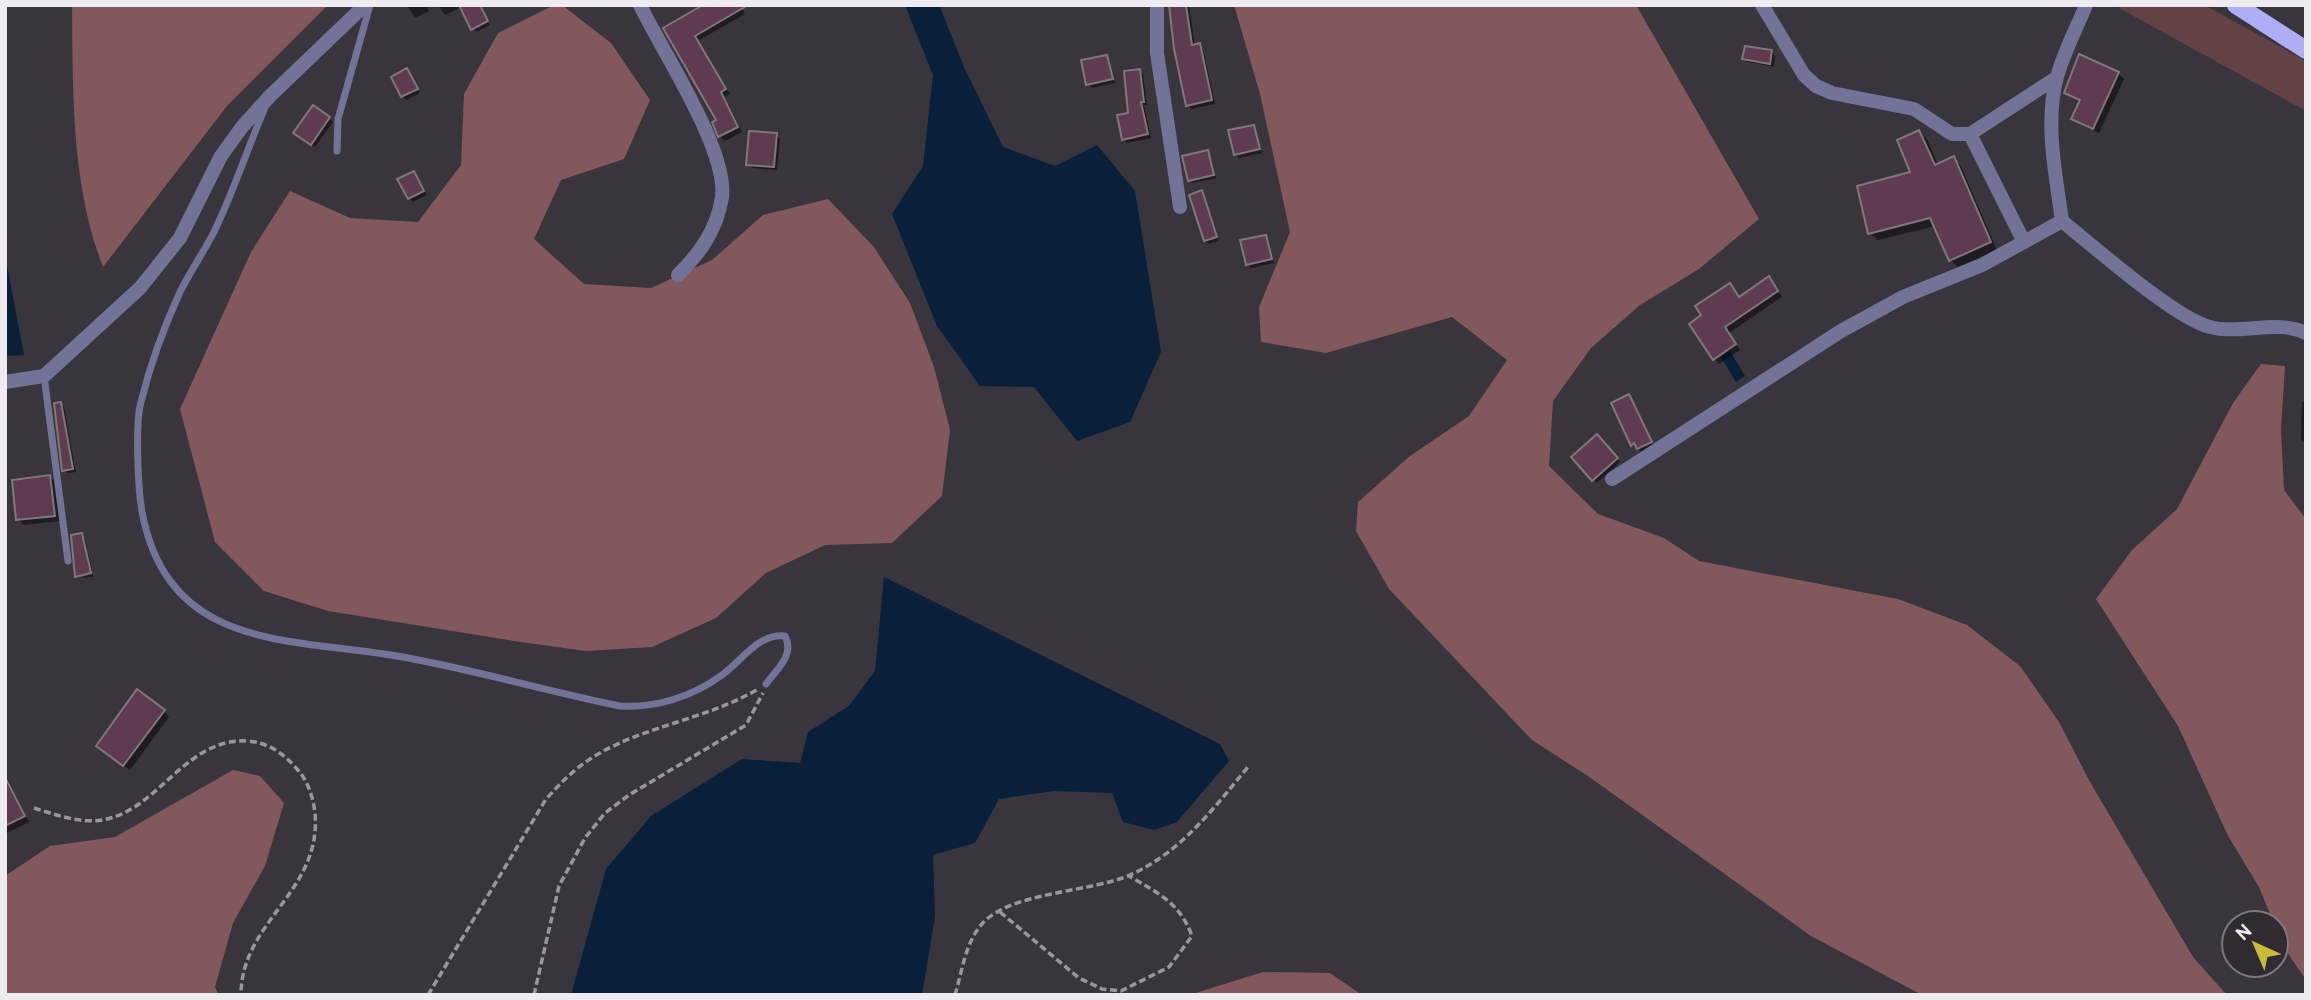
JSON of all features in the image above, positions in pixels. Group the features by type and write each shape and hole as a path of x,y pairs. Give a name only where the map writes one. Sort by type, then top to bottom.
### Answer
{"main road":[{"path":"2236,5 2306,50"}],"street":[{"path":"5,382 44,376 140,288 184,230 221,156 270,96 365,5"},
{"path":"640,5 708,137 720,170 722,196 714,228 699,255 678,275"},
{"path":"1157,5 1157,53 1180,206"},
{"path":"1762,5 1804,75 1816,86 1832,93 1913,109 1952,134 1970,134 2056,78"},
{"path":"2086,5 2056,78 2050,125 2062,221 2149,289 2207,327 2227,330 2281,327 2306,333"},
{"path":"1970,134 2024,242"},
{"path":"1612,479 1841,331 1903,297 1982,265 2062,221"}],"lane":[{"path":"337,151 338,119 370,5"},
{"path":"270,96 214,231 180,292 140,405 138,489 148,540 164,572 195,607 227,627 276,642 356,649 411,658 620,706 645,707 666,703 721,676 762,640 775,635 785,636 790,645 788,656 766,684"},
{"path":"44,376 68,561"}],"path":[{"path":"428,995 546,799 568,775 614,746 729,706 766,684"},
{"path":"534,995 559,886 585,838 605,813 629,795 746,725 766,684"},
{"path":"34,808 73,820 105,820 127,813 180,767 204,752 240,741 264,743 288,759 304,777 314,803 317,835 306,870 259,935 245,965 241,995"},
{"path":"955,995 970,944 982,924 999,912 1037,898 1129,876 1163,858 1195,831 1248,767"},
{"path":"999,912 1079,978 1102,989 1121,991 1169,967 1192,936 1185,916 1164,897 1129,876"}],"shaded area":[{"path":"72,5 328,5 227,106 103,267 93,236 79,171 74,105"},
{"path":"554,5 562,5 611,43 650,100 624,159 561,180 534,239 584,284 651,288 712,260 763,215 828,199 874,247 910,303 934,367 950,430 942,496 892,543 825,545 766,573 716,618 652,647 586,651 521,642 328,611 264,591 215,542 180,409 251,252 290,191 350,218 418,222 461,165 464,94 498,33"},
{"path":"1234,5 1636,5 1759,219 1699,269 1640,305 1591,348 1553,401 1549,466 1598,514 1664,538 1699,561 1898,599 1967,625 2020,666 2059,722 2090,782 2193,957 2227,995 1922,995 1811,936 1588,776 1532,740 1389,589 1356,531 1358,502 1410,456 1469,416 1507,360 1452,317 1326,353 1261,342 1259,307 1290,232 1260,94"},
{"path":"2120,5 2204,5 2306,61 2306,111 2119,8"},
{"path":"2261,364 2285,366 2281,429 2284,490 2306,519 2306,980 2290,956 2290,909 2268,909 2259,887 2228,836 2178,726 2096,599 2132,550 2177,509 2233,403"},
{"path":"233,770 260,776 284,803 265,866 233,923 215,987 219,995 5,995 5,876 50,846 115,837"},
{"path":"1263,972 1330,973 1362,995 1189,995"}],"water":[{"path":"905,5 939,5 964,67 1003,147 1055,166 1097,145 1135,191 1161,352 1130,422 1077,441 1034,387 980,386 937,326 892,214 923,166 933,75"},
{"path":"5,255 24,355 5,356"},
{"path":"1730,351 1745,376 1736,382 1721,357"},
{"path":"884,577 1220,744 1229,761 1177,822 1154,830 1123,822 1112,793 1053,791 999,799 975,843 933,855 935,916 922,995 571,995 606,869 651,816 742,759 800,763 808,732 849,706 875,671"}],"building":[{"path":"459,5 480,5 488,21 471,30"},
{"path":"703,5 748,5 695,36 726,89 721,92 738,127 718,137 712,122 716,120 663,28"},
{"path":"1169,5 1186,5 1192,45 1200,43 1212,100 1186,106 1174,49"},
{"path":"1745,46 1772,50 1770,64 1742,59"},
{"path":"2079,54 2119,72 2093,129 2071,119 2080,100 2064,93"},
{"path":"1107,55 1113,79 1086,85 1081,60"},
{"path":"407,68 418,89 401,97 391,77"},
{"path":"1140,69 1144,102 1141,102 1148,134 1122,140 1117,115 1128,113 1124,71"},
{"path":"313,105 330,117 311,145 293,133"},
{"path":"1254,125 1260,149 1234,155 1228,130"},
{"path":"1919,130 1935,165 1954,156 1991,242 1949,261 1930,218 1868,234 1857,186 1910,172 1897,140"},
{"path":"749,131 777,133 774,167 746,165"},
{"path":"1208,150 1214,175 1188,181 1182,156"},
{"path":"414,171 424,191 408,199 397,179"},
{"path":"1202,190 1217,237 1204,241 1189,195"},
{"path":"1266,235 1272,259 1246,265 1240,240"},
{"path":"1769,276 1778,291 1725,327 1736,344 1713,360 1689,324 1701,315 1695,306 1730,283 1739,297"},
{"path":"1629,394 1652,442 1637,449 1634,443 1631,446 1611,403"},
{"path":"61,402 73,469 62,471 54,403"},
{"path":"1597,434 1618,458 1592,481 1571,457"},
{"path":"50,475 55,516 16,520 12,480"},
{"path":"82,533 91,573 75,577 71,535"},
{"path":"137,689 165,710 123,766 96,746"},
{"path":"5,777 25,816 5,826"}]}
